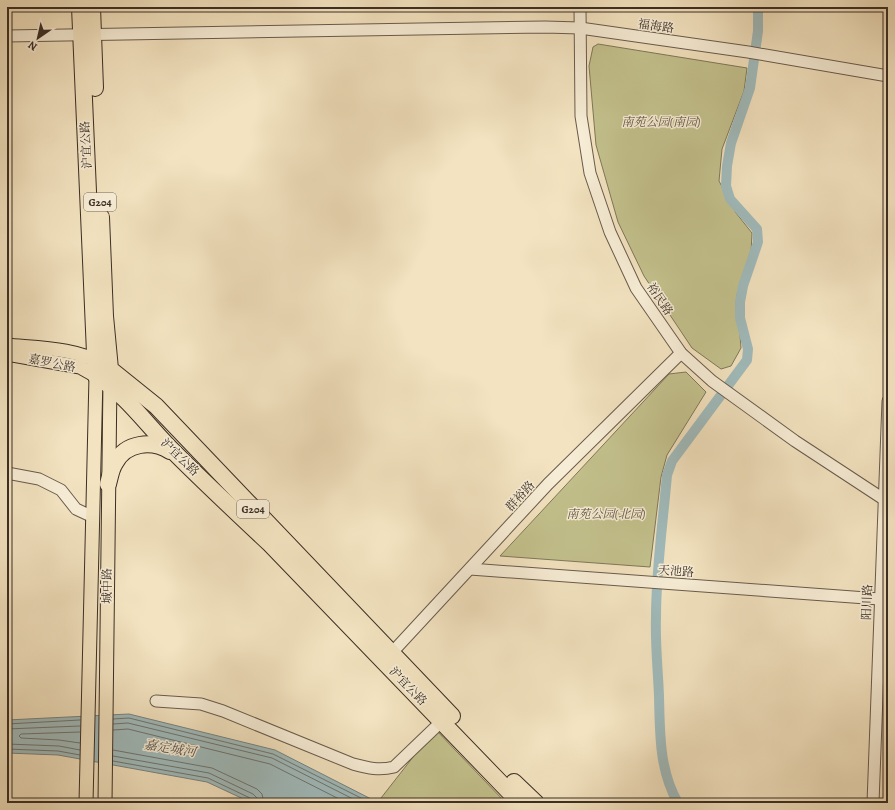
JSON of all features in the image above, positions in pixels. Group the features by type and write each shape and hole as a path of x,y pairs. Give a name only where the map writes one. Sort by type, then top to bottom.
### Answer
{"highway":[{"name":"沪宜公路","path":"80,7 87,35 104,308 110,369 156,406 388,657 442,721 520,803"},
{"name":"沪宜公路","path":"92,7 87,35 96,376 110,385 175,454 388,657 536,803"},
{"path":"108,484 114,464 119,456 129,449 141,444 150,443 160,445 175,454"}],"main road":[{"path":"7,345 80,354 95,358 110,369"},
{"name":"嘉罗公路","path":"7,354 80,367 96,376"},
{"name":"城中路","path":"105,803 110,369"},
{"name":"城中路","path":"86,803 91,516 96,376"}],"street":[{"name":"裕民路","path":"580,7 581,116 590,172 610,232 636,288 681,353 712,381 738,402 795,441 886,500"},
{"name":"福海路","path":"7,36 545,27 580,28 748,52 888,76"},
{"name":"群裕路","path":"388,657 548,484 681,353"},
{"name":"阳川路","path":"873,803 880,600 886,500 888,402"},
{"path":"7,473 39,479 61,490 76,509 91,516"},
{"name":"天池路","path":"470,569 880,600"},
{"path":"156,701 201,704 223,711 353,764 372,770 384,770 394,767 442,721"}],"green space":[{"name":"南苑公园(南园)","path":"598,44 747,68 744,91 722,149 719,181 736,213 752,233 751,253 737,295 741,348 731,366 721,369 692,348 644,276 618,222 596,145 589,66 593,47"},
{"name":"南苑公园(北园)","path":"686,372 706,392 667,455 661,477 650,567 500,556 669,374"},
{"path":"435,729 506,803 389,803 381,798"}],"water":[{"name":"嘉定城河","path":"129,714 275,750 379,803 252,803 207,782 58,755 7,753 7,720"}],"waterway":[{"path":"678,803 667,778 662,751 656,637 657,582 667,475 672,461 747,360 748,349 740,318 740,302 743,286 758,242 757,229 730,199 726,186 727,166 731,143 750,88 758,31 758,7"}]}
